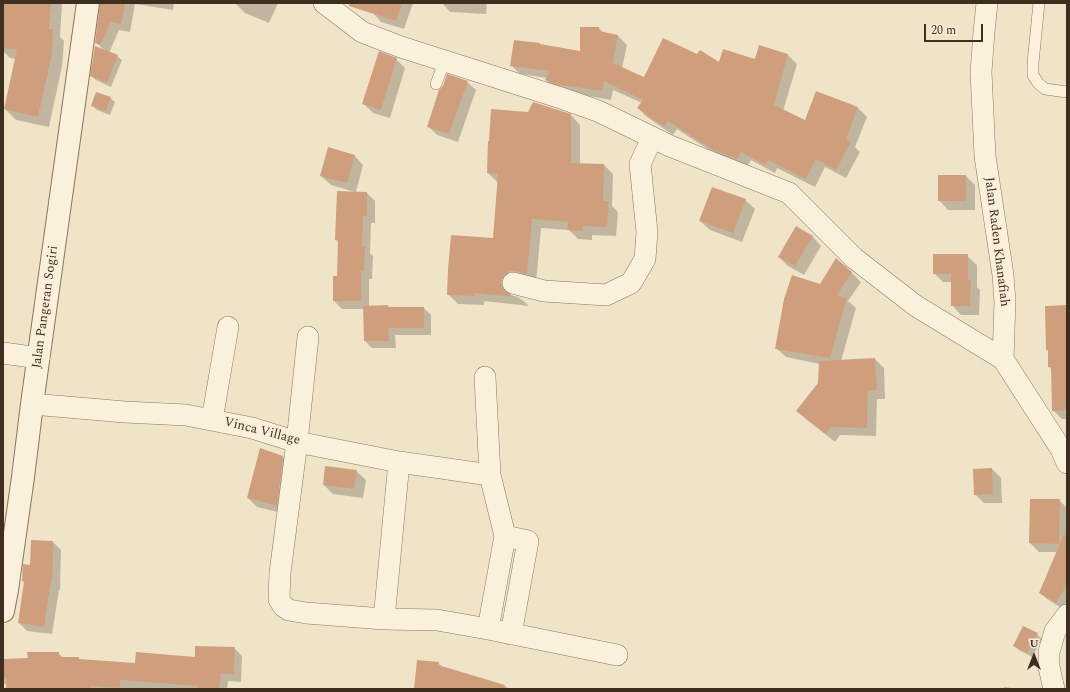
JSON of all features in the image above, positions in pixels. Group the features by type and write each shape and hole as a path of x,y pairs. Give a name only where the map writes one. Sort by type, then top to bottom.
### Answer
{"street":[{"name":"Jalan Pangeran Sogiri","path":"3,611 88,3"},
{"path":"324,3 362,32 401,47 561,98 598,112 670,146 789,193 854,258 916,306 1003,359 1061,449 1067,463"},
{"name":"Jalan Raden Khanafiah","path":"987,3 981,72 985,156 1003,275 1005,302 1003,359"},
{"path":"513,283 544,291 606,295 631,283 645,259 647,232 640,164 652,138"},
{"path":"212,420 228,328"},
{"path":"308,337 297,442 280,573 279,599 283,606 289,610 306,613 384,619 437,620 617,655"},
{"path":"3,353 39,358"},
{"path":"485,377 490,475 504,536 488,629"},
{"name":"Vinca Village","path":"32,404 125,412 186,415 252,428 297,442 399,462 490,475"},
{"path":"384,619 399,462"},
{"path":"504,536 528,541 511,634"},
{"path":"1054,689 1058,670 1049,652 1055,631 1067,615"}],"lane":[{"path":"1039,3 1033,75 1038,83 1045,89 1067,92"},
{"path":"436,84 445,60"}],"building":[{"path":"3,3 51,3 49,29 53,29 52,54 38,117 4,109 17,49 3,48"},
{"path":"100,3 125,3 121,24 111,22 100,45 95,43"},
{"path":"350,3 402,3 396,21 349,6"},
{"path":"580,27 599,27 599,31 618,35 613,63 644,77 663,38 697,54 700,50 719,62 723,49 755,59 759,45 788,54 774,105 805,120 816,91 858,107 846,139 851,142 836,170 816,159 806,179 768,160 765,165 741,152 737,159 713,150 668,121 664,127 637,108 643,100 604,81 602,91 555,84 545,80 550,71 510,66 514,40 540,43 580,51"},
{"path":"95,46 118,55 107,83 90,76"},
{"path":"379,51 397,58 381,110 362,104"},
{"path":"447,74 468,81 449,134 427,127 439,90 443,86"},
{"path":"96,92 111,97 106,111 91,106"},
{"path":"533,102 571,114 571,163 604,164 603,201 609,201 607,227 583,226 583,231 567,230 568,222 532,219 527,274 510,271 504,275 501,280 502,287 505,292 522,298 475,293 475,296 447,295 451,235 493,238 498,174 487,173 491,109 528,112"},
{"path":"328,147 355,155 347,183 320,176"},
{"path":"938,175 966,175 966,201 938,201"},
{"path":"712,187 746,199 733,233 699,221"},
{"path":"337,191 367,192 367,216 363,216 362,246 365,246 364,271 361,271 361,301 333,301 333,276 337,276 338,240 335,240"},
{"path":"796,226 813,236 795,266 778,257"},
{"path":"933,254 968,254 968,280 971,280 970,306 951,306 951,274 933,274"},
{"path":"836,258 852,272 837,295 847,298 830,358 775,349 784,299 792,275 820,284"},
{"path":"388,305 388,307 424,307 424,328 388,328 389,341 364,341 363,306"},
{"path":"1067,305 1067,410 1052,411 1051,367 1048,367 1048,350 1046,350 1045,306"},
{"path":"875,358 877,390 868,391 867,428 831,427 826,434 796,411 818,383 819,361"},
{"path":"260,448 283,456 277,506 247,498"},
{"path":"325,466 357,470 354,489 323,485"},
{"path":"992,468 993,494 974,495 973,469"},
{"path":"1030,499 1060,499 1059,544 1029,543"},
{"path":"1067,527 1067,585 1056,603 1039,593"},
{"path":"31,540 53,541 52,582 44,627 18,623 24,582 22,581 23,564 30,565"},
{"path":"1023,626 1038,633 1027,653 1013,646"},
{"path":"195,646 235,647 234,674 221,674 219,689 197,689 197,686 120,680 120,688 91,686 91,689 6,689 7,678 3,678 3,659 28,658 27,652 59,652 59,657 79,657 79,659 135,663 136,652 195,657"},
{"path":"417,660 439,662 438,665 505,685 504,689 414,689"}]}
